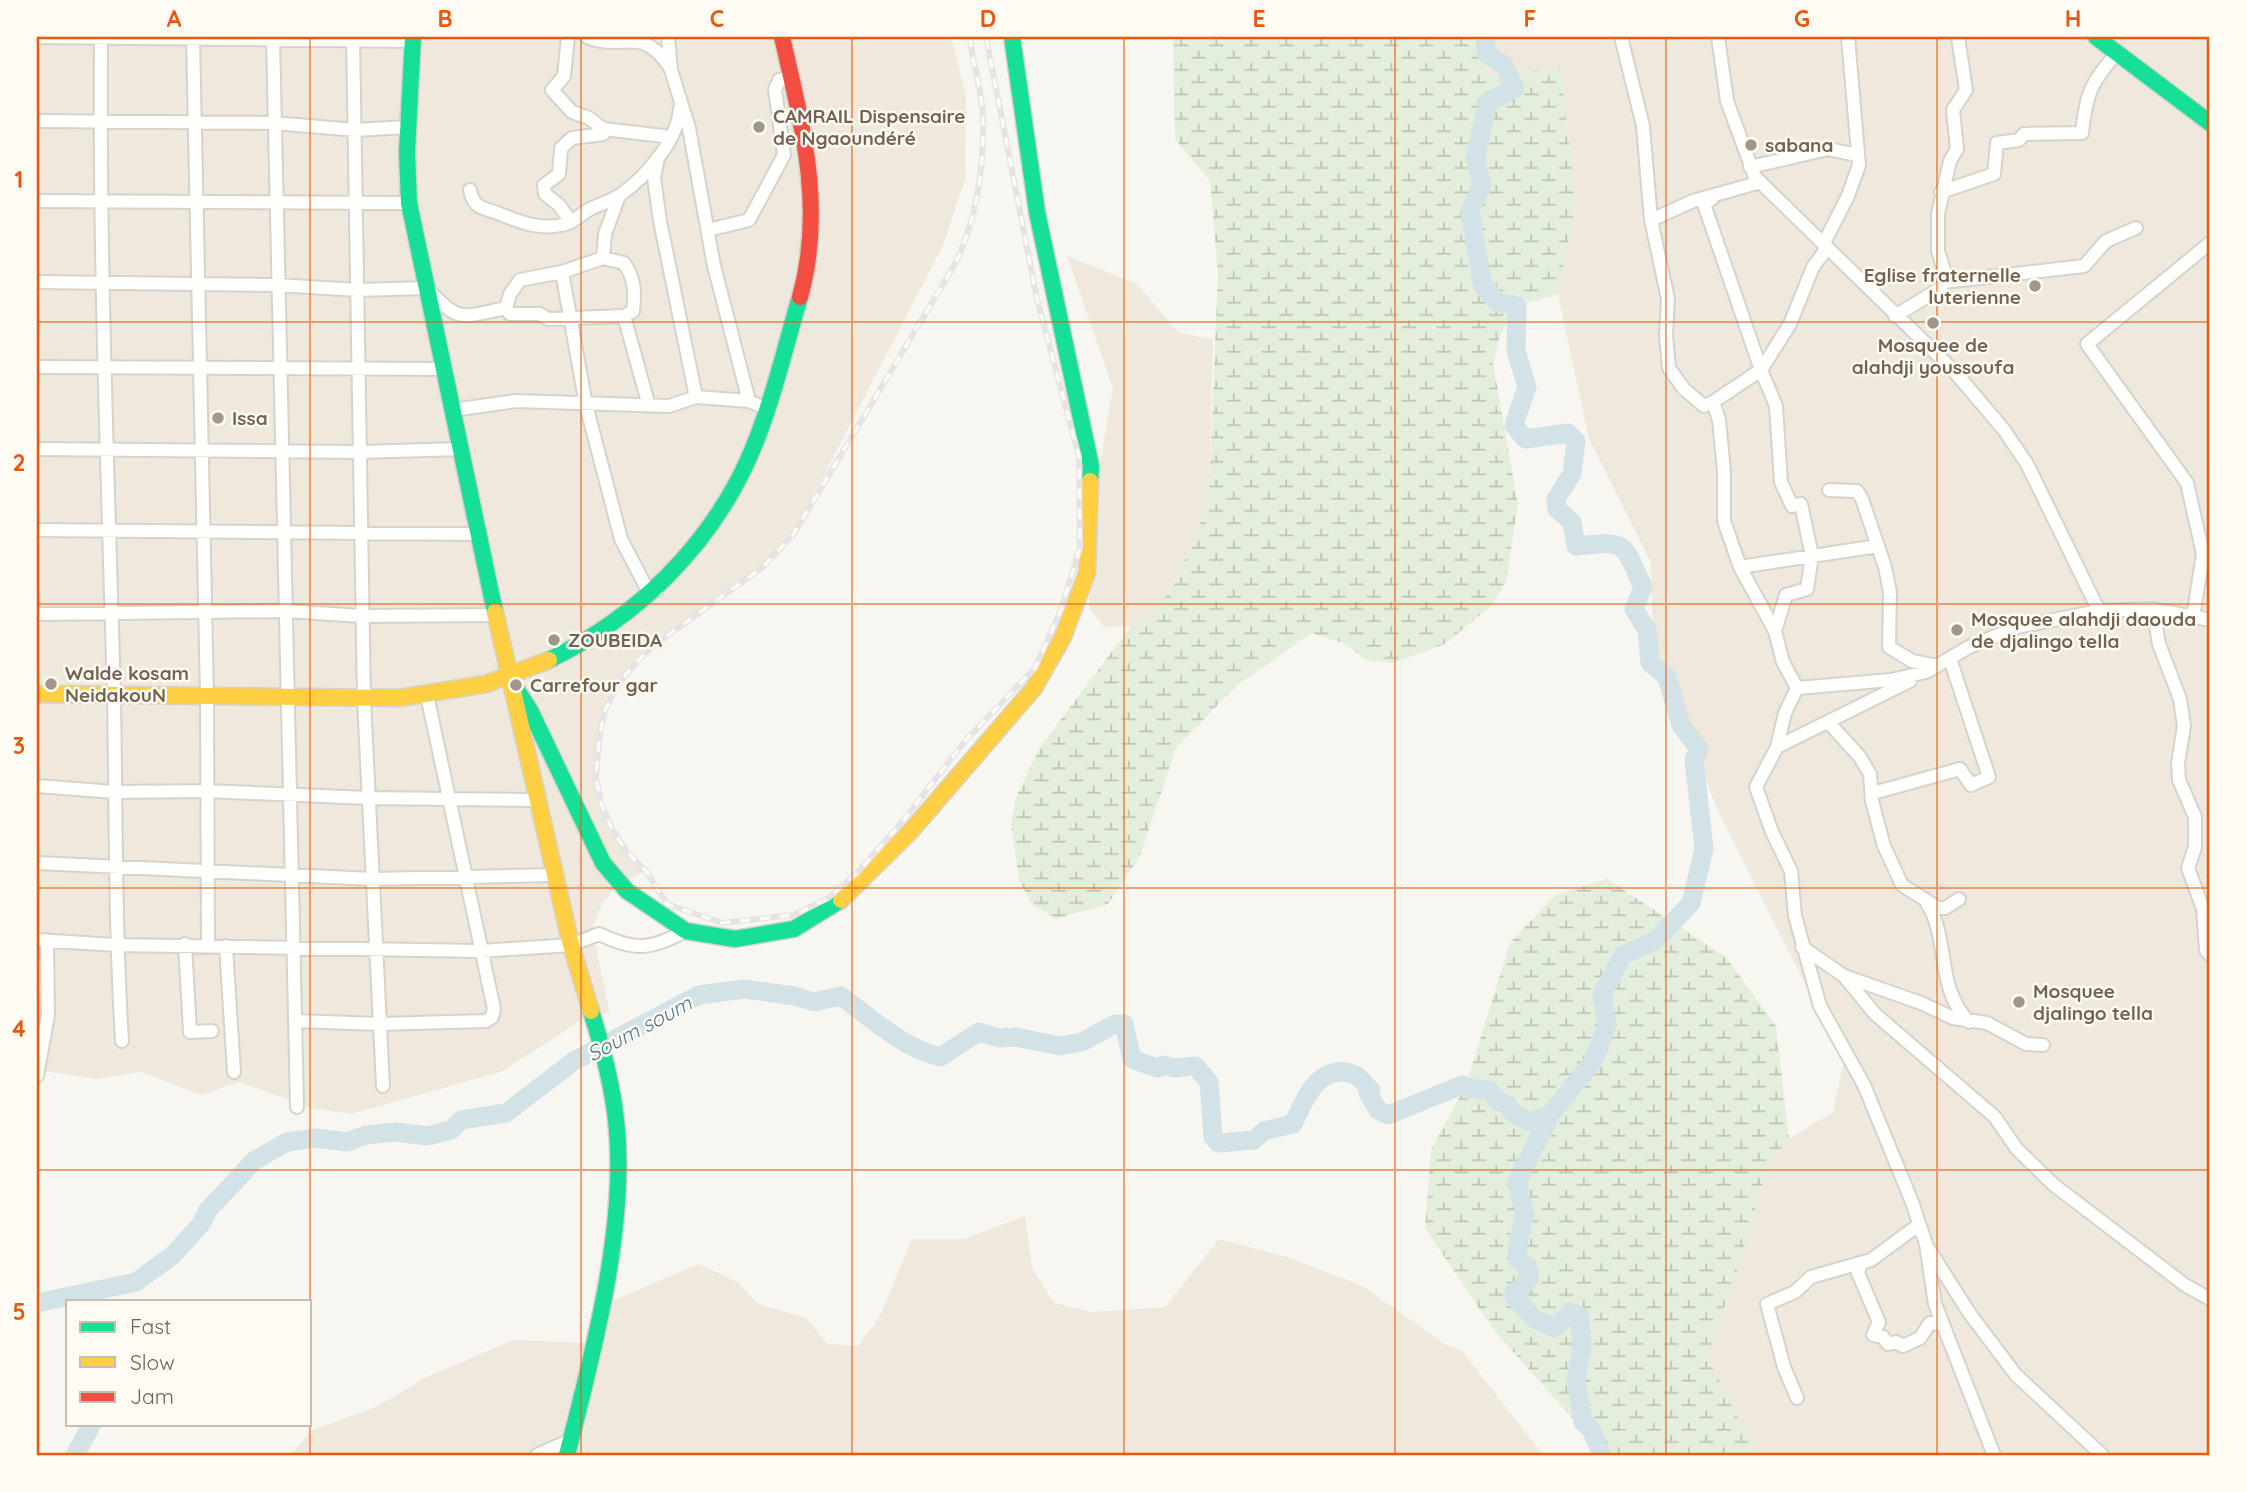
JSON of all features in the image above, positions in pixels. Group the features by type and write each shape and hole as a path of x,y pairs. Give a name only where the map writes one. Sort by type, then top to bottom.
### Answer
{"street":[{"path":"37,37 413,39 408,127 409,203 496,615 571,945 601,1041 616,1121 617,1198 594,1347 569,1448 537,1455"},
{"path":"568,37 564,76 552,90 572,112 589,118 603,130 664,136 668,140"},
{"path":"587,37 596,41 638,40 651,47 671,70"},
{"path":"668,37 671,70 689,128 714,266 749,401"},
{"path":"37,694 289,696 365,700 428,695 511,679 555,659 597,636 657,590 687,557 743,471 805,281 813,230 813,172 782,37"},
{"path":"511,679 530,710 603,863 626,891 686,931 735,939 794,929 838,903 910,832 1034,688 1063,637 1087,573 1091,466 1037,212 1012,37"},
{"path":"1621,37 1643,126 1651,220 1668,299 1666,335 1669,368 1684,389 1704,406 1761,370 1790,324 1813,267 1825,251 1824,243 1852,186 1858,166 1848,37"},
{"path":"1718,37 1727,101 1750,167 1761,183 1954,371 2004,430 2027,464 2099,611"},
{"path":"1895,316 1941,288 1946,276 1938,251 1936,229 1941,192 1957,149 1953,110 1966,90 1958,37"},
{"path":"101,38 100,285 114,696 116,945 122,1041"},
{"path":"193,38 207,696 208,944"},
{"path":"273,38 297,1107"},
{"path":"2100,38 2210,123"},
{"path":"353,40 362,616 374,950 383,1086"},
{"path":"1941,192 1994,174 1997,143 2019,139 2024,134 2082,133 2085,106 2091,95 2092,81 2117,53"},
{"path":"708,230 749,220 784,155 775,90 779,80 791,78"},
{"path":"680,96 679,123 656,164 655,190 696,397"},
{"path":"37,121 274,122 355,130 408,127"},
{"path":"470,190 472,203 481,209 490,210 527,226 571,222 619,196 689,128"},
{"path":"571,222 559,205 545,194 544,185 559,174 561,148 572,138 603,134 603,130"},
{"path":"1750,167 1828,149 1857,155"},
{"path":"1651,220 1693,201 1713,198 1761,183"},
{"path":"603,258 605,234 619,196"},
{"path":"1713,198 1704,204 1776,406 1781,482 1792,506 1801,504 1812,556 1807,589 1786,595 1775,631"},
{"path":"37,201 357,205 409,203"},
{"path":"1944,282 2084,266 2106,241 2136,228"},
{"path":"2193,617 2203,554 2187,483 2087,344 2210,243"},
{"path":"603,258 624,263 632,274 635,295 633,311 624,316 548,319 540,314 510,314 506,307 510,294 520,280 562,272 603,258"},
{"path":"562,272 586,405 621,539 646,587 657,590"},
{"path":"37,282 100,285 277,285 357,290 427,288 446,309 460,317 506,307"},
{"path":"624,316 649,406"},
{"path":"37,367 444,369"},
{"path":"453,410 516,401 669,406 696,397 749,401 765,408"},
{"path":"1713,402 1719,420 1724,471 1724,521 1740,568 1775,631 1783,662 1797,688"},
{"path":"37,449 360,452 461,449"},
{"path":"1829,490 1857,491 1878,545 1890,592 1888,645 1912,661 1931,669"},
{"path":"37,530 480,534"},
{"path":"1740,568 1878,545"},
{"path":"2153,609 2159,644 2180,699 2184,726 2178,763 2179,780 2196,817 2195,847 2188,868 2203,909 2206,950 2210,955"},
{"path":"1777,747 2017,627 2099,611 2153,609 2210,620"},
{"path":"37,614 286,611 362,616 496,615"},
{"path":"1873,793 1960,769 1971,785 1989,777 1950,659"},
{"path":"1797,688 1891,680 1931,669"},
{"path":"1797,688 1785,713 1777,747 1756,787 1772,832 1791,871 1802,947 1820,1006 1864,1085 1921,1229 1926,1244 1935,1304 1994,1455"},
{"path":"296,1021 380,1024 486,1021 492,1017 494,1009 464,877 428,695"},
{"path":"1829,723 1866,766 1884,846 1899,880 1925,900 1945,908 1959,899"},
{"path":"37,786 115,792 207,791 290,793 368,799 538,800"},
{"path":"37,863 372,879 555,875"},
{"path":"1925,900 1933,914 1948,988 1961,1014 1969,1022"},
{"path":"37,1076 48,1015 42,940 116,945 208,944 480,951 571,945 599,934 626,947 653,947 686,931"},
{"path":"185,944 190,1031 212,1031"},
{"path":"226,946 234,1072"},
{"path":"1802,947 1844,976 1969,1022 1987,1023 2026,1044 2043,1045"},
{"path":"1844,976 1875,1013 1995,1117 2016,1148 2054,1185 2158,1261 2185,1285 2210,1299"},
{"path":"1797,1398 1784,1367 1767,1304 1795,1292 1811,1277 1860,1265 1885,1251 1913,1229 1921,1229"},
{"path":"1926,1244 1970,1314 2016,1375 2102,1455"},
{"path":"1860,1265 1858,1273 1879,1322 1873,1335 1883,1337 1888,1344 1896,1342 1902,1346 1920,1338 1930,1323 1942,1324"}],"shaded area":[{"path":"37,37 951,37 966,97 965,178 943,245 793,535 763,567 653,646 619,683 605,710 596,777 601,803 612,829 646,871 616,885 601,906 592,930 610,1013 587,1016 503,1071 351,1114 312,1108 239,1082 201,1095 141,1072 97,1079 37,1070"},
{"path":"1477,37 2210,37 2210,1455 1757,1455 1754,1451 1707,1357 1740,1262 1768,1164 1789,1139 1833,1112 1847,1045 1819,1012 1718,811 1653,647 1651,563 1589,439 1558,294 1576,202 1560,67 1488,77"},
{"path":"1067,256 1137,284 1178,332 1213,340 1209,490 1195,542 1155,616 1131,626 1104,627 1089,608 1090,524 1113,388"},
{"path":"1025,1216 1032,1268 1054,1303 1091,1312 1165,1307 1219,1239 1290,1258 1362,1286 1445,1344 1462,1351 1543,1455 292,1455 310,1431 376,1407 425,1378 513,1340 588,1343 614,1300 699,1264 737,1282 758,1304 806,1318 827,1344 858,1346 880,1316 912,1239 964,1239"}],"green space":[{"path":"1173,37 1477,37 1488,77 1560,67 1576,202 1558,294 1517,306 1500,336 1493,364 1518,504 1506,582 1491,606 1445,644 1393,663 1366,660 1344,643 1311,633 1235,687 1176,748 1140,856 1108,904 1056,919 1032,904 1019,880 1011,825 1016,797 1040,747 1131,626 1155,616 1195,542 1209,490 1218,273 1210,181 1175,139"},
{"path":"1607,879 1726,957 1776,1026 1789,1139 1768,1164 1740,1262 1707,1357 1757,1455 1605,1455 1493,1329 1425,1228 1431,1150 1466,1085 1510,943 1555,895"}],"waterway":[{"path":"1485,37 1486,53 1504,65 1515,88 1488,102 1475,158 1482,184 1470,211 1483,286 1497,302 1517,306 1516,351 1527,387 1514,425 1525,439 1568,433 1576,441 1572,474 1556,499 1557,509 1572,522 1576,546 1615,545 1621,547 1631,560 1643,587 1634,609 1647,630 1650,663 1667,677 1681,725 1699,749 1694,760 1704,849 1691,903 1656,940 1623,955 1602,995 1607,1025 1592,1063 1550,1115 1517,1182 1525,1214 1517,1247 1518,1260 1527,1266 1529,1278 1521,1289 1514,1292 1514,1297 1535,1319 1555,1328 1571,1312 1580,1316 1582,1348 1576,1378 1583,1422 1591,1429 1602,1455"},
{"name":"Soum soum","path":"37,1303 136,1282 173,1255 201,1224 208,1210 255,1160 287,1142 316,1138 347,1142 366,1135 396,1132 427,1136 451,1130 461,1120 506,1113 574,1061 699,995 744,989 795,996 814,1002 841,996 901,1040 940,1057 979,1032 999,1038 1016,1037 1060,1046 1082,1042 1115,1024 1124,1024 1132,1059 1157,1068 1164,1065 1174,1068 1195,1066 1209,1082 1213,1137 1218,1143 1254,1140 1264,1131 1293,1124 1313,1087 1329,1074 1339,1072 1350,1073 1359,1078 1371,1090 1368,1093 1378,1110 1388,1115 1462,1085 1489,1090 1497,1101 1507,1104 1514,1114 1530,1122 1550,1115"},
{"path":"75,1455 91,1426"}],"railway":[{"path":"970,37 982,107 982,155 974,211 955,264 793,535 763,567 653,646 619,683 605,710 596,777 601,803 612,829 627,852 646,871 667,904 722,923 794,915 828,898 857,873 897,828 966,740 1035,668 1061,610 1080,548 1079,457 1037,299 986,37"}],"traffic: fast":[{"path":"413,37 407,152 409,203 495,612"},
{"path":"1012,37 1037,212 1091,466 1090,481"},
{"path":"2096,37 2210,123"},
{"path":"549,660 581,643 640,601 690,551 712,522 732,492 756,441 800,297"},
{"path":"517,690 530,710 603,863 627,891 686,931 735,939 794,929 841,900"},
{"path":"567,1455 606,1289 617,1202 616,1120 606,1065 591,1011"}],"traffic: slow":[{"path":"841,900 910,832 1034,688 1063,637 1087,573 1090,481"},
{"path":"495,612 571,945 591,1011"},
{"path":"37,694 399,698 486,684 549,660"}],"traffic: jam":[{"path":"782,37 803,134 811,199 811,231 800,297"}],"place":[{"name":"CAMRAIL Dispensaire de Ngaoundéré","path":"759,127"},
{"name":"sabana","path":"1751,145"},
{"name":"Eglise fraternelle luterienne","path":"2035,286"},
{"name":"Mosquee de alahdji youssoufa","path":"1933,323"},
{"name":"Issa","path":"218,418"},
{"name":"Mosquee alahdji daouda de djalingo tella","path":"1957,630"},
{"name":"ZOUBEIDA","path":"554,640"},
{"name":"Walde kosam NeidakouN","path":"51,684"},
{"name":"Carrefour gar","path":"516,685"},
{"name":"Mosquee djalingo tella","path":"2019,1002"}]}
